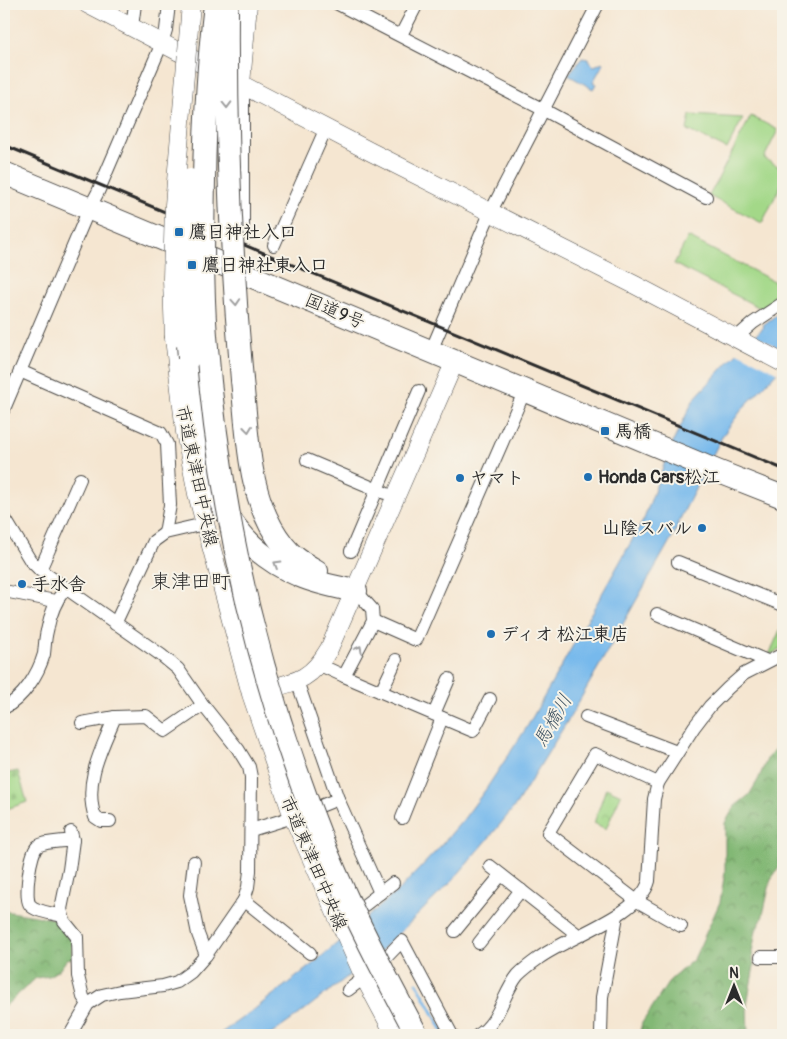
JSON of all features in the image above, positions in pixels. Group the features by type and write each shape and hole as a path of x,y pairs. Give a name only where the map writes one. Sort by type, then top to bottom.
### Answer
{"highway":[{"path":"216,4 210,43 205,112 203,272 207,352 220,463 232,530 247,602 281,725 303,789 328,853 357,918 416,1035"},
{"path":"227,4 228,135 235,288 242,380 252,466 257,489 268,522 285,547 296,558 325,576 356,591"},
{"path":"205,112 194,130 187,214 186,268 189,358 195,414 207,472 214,491 234,526 255,548 284,568 315,581 356,591"},
{"name":"国道9号","path":"4,173 783,497"}],"street":[{"path":"87,4 783,363"},
{"path":"132,27 135,4"},
{"path":"4,409 89,208 101,186 162,43 166,30 169,4"},
{"name":"市道東津田中央線","path":"191,4 174,205 172,279 174,338 185,432 204,524 251,694 293,817 364,978 395,1035"},
{"path":"243,232 242,84 248,4"},
{"path":"338,4 353,7 401,35 706,196"},
{"path":"401,35 417,4"},
{"path":"431,352 490,213 598,4"},
{"path":"274,245 326,128"},
{"path":"740,340 752,323 783,303"},
{"path":"251,694 297,680 309,674 320,665 339,630 455,361"},
{"path":"20,371 161,433 167,444 170,505 165,533"},
{"path":"373,621 416,640 525,390"},
{"path":"351,551 419,391"},
{"path":"393,453 412,461"},
{"path":"307,460 396,498"},
{"path":"40,570 80,479"},
{"path":"4,517 30,560 40,570 178,669 203,706 238,749 249,767 251,784 250,872 244,900 206,956 191,972 177,982 163,986 102,995 88,1004 70,1035"},
{"path":"115,624 154,541 165,533 204,524"},
{"path":"678,562 783,605"},
{"path":"4,708 23,694 35,674 44,654 47,630 55,602 65,589"},
{"path":"4,591 55,602"},
{"path":"344,676 373,621 372,609 356,591"},
{"path":"657,614 767,661"},
{"path":"478,1035 482,1033 494,1017 518,975 540,958 578,935 617,916 637,901 646,890 649,881 654,799 658,783 677,752 710,706 744,674 783,654"},
{"path":"381,692 396,660"},
{"path":"320,665 473,731 490,699"},
{"path":"402,818 449,679"},
{"path":"297,680 338,800 380,893"},
{"path":"82,723 115,717 146,716 165,731 203,706"},
{"path":"110,821 101,821 95,817 91,795 96,763 115,717"},
{"path":"586,717 677,752"},
{"path":"658,783 595,754 548,833 637,901 681,926"},
{"path":"251,830 338,800"},
{"path":"62,916 32,907 26,897 33,853 36,848 72,836 69,870 61,909 64,921 77,937 79,956 78,976 83,997 88,1004"},
{"path":"194,862 190,895 198,934 206,956"},
{"path":"490,866 578,935"},
{"path":"455,931 501,875"},
{"path":"362,907 393,882"},
{"path":"479,943 521,890"},
{"path":"244,900 310,953"},
{"path":"601,1035 602,997 617,916"},
{"path":"348,990 364,978 400,942 403,942 452,1035"},
{"path":"761,957 783,956"}],"green space":[{"path":"690,115 743,118 727,149 687,130"},
{"path":"751,116 778,130 764,158 783,169 783,181 762,223 709,196"},
{"path":"688,237 783,286 783,296 764,310 674,264"},
{"path":"783,623 783,643 779,650 769,655"},
{"path":"783,741 783,862 771,879 762,919 756,930 752,952 754,966 747,1004 748,1035 639,1035 642,1023 670,980 694,959 720,902 725,872 725,823 735,806 749,795 768,757"},
{"path":"18,771 27,802 4,810 4,774"},
{"path":"606,788 621,795 606,829 594,823"},
{"path":"4,911 55,919 72,933 73,958 67,959 60,969 49,976 36,978 4,1007"}],"water":[{"path":"582,58 589,59 593,66 604,63 593,82 596,84 593,89 568,75"},
{"name":"馬橋川","path":"783,310 783,366 743,408 723,435 675,532 573,712 516,805 452,881 382,950 293,1019 270,1035 218,1035 314,963 401,888 463,820 527,727 644,519 670,448 694,399 764,327 763,325"}],"pier":[{"path":"753,334 783,350 783,369 779,373 735,351"}],"waterway":[{"path":"417,983 445,1035"}],"railway":[{"path":"4,145 783,469"}],"place":[{"name":"鷹日神社入口","path":"179,232"},
{"name":"鷹日神社東入口","path":"192,265"},
{"name":"馬橋","path":"605,431"},
{"name":"Honda Cars松江","path":"588,477"},
{"name":"ヤマト","path":"460,478"},
{"name":"山陰スバル","path":"702,528"},
{"name":"手水舎","path":"22,584"},
{"name":"ディオ 松江東店","path":"491,634"}],"district":[{"name":"東津田町","path":"191,581"}]}
